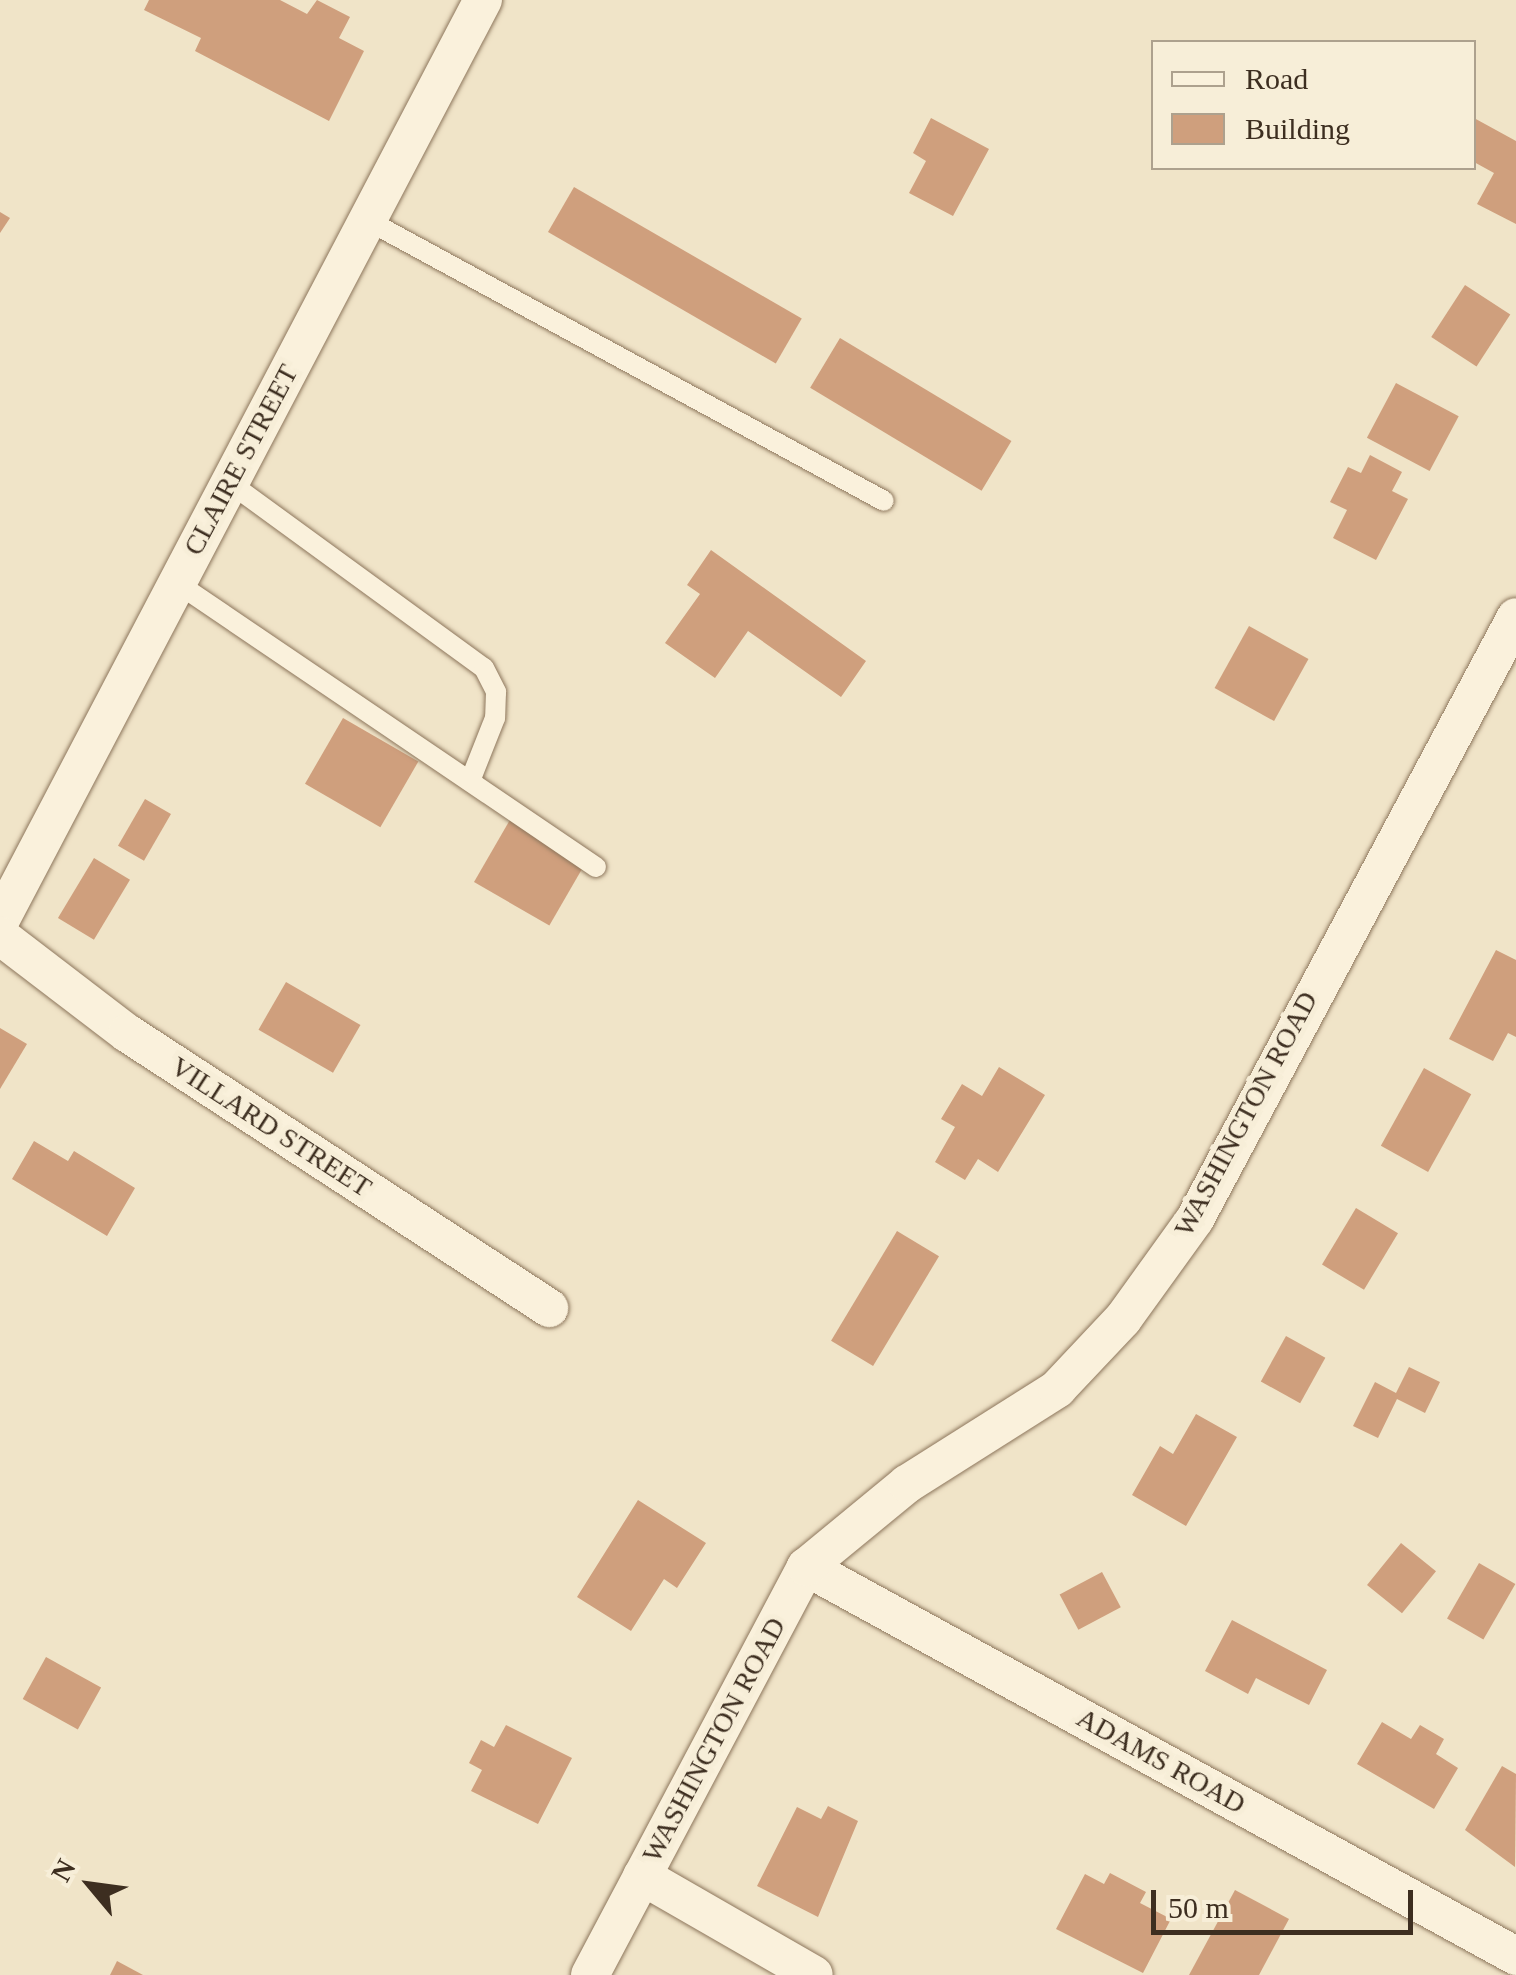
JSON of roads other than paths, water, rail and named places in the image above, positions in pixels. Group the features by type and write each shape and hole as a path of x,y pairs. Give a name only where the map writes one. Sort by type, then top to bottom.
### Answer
{"street":[{"name":"CLAIRE STREET","path":"0,920 367,220 470,5"},
{"name":"WASHINGTON ROAD","path":"590,1975 806,1567 907,1484 1057,1389 1124,1320 1195,1220 1516,617"},
{"name":"VILLARD STREET","path":"0,936 127,1033 550,1308"},
{"name":"ADAMS ROAD","path":"806,1567 1516,1956"},
{"path":"642,1876 814,1975"}],"lane":[{"path":"367,220 884,501"},
{"path":"230,483 484,668 496,692 495,718 470,781"},
{"path":"177,582 596,866"}]}
